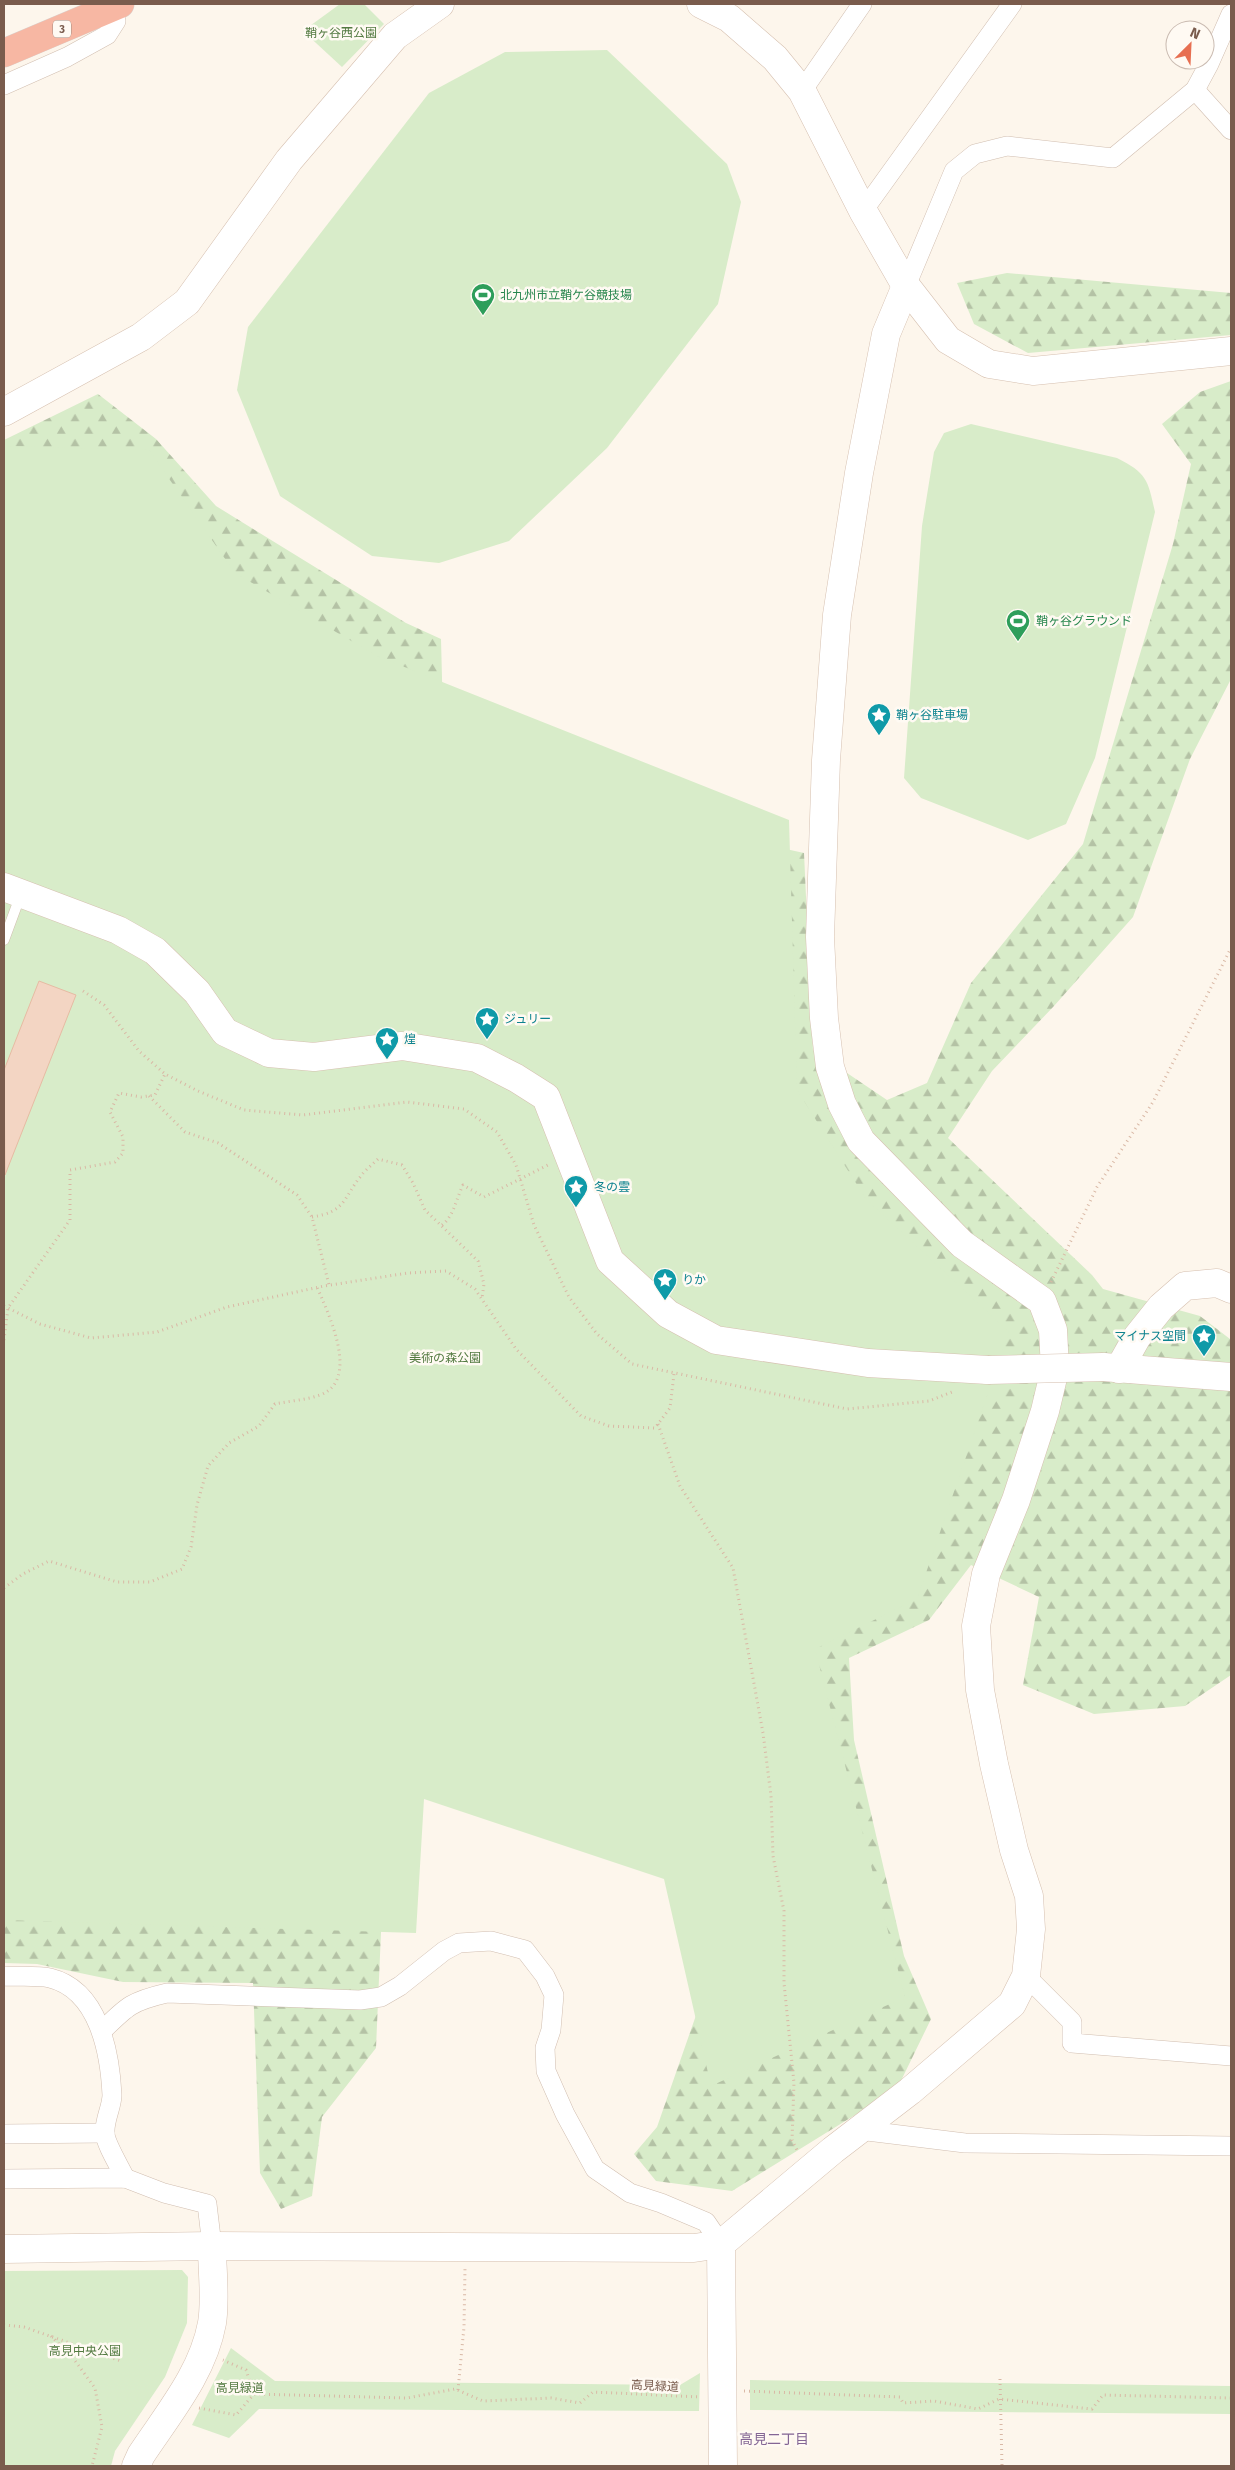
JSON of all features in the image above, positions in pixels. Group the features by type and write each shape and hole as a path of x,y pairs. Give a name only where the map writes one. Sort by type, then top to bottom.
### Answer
{"highway":[{"name":"3","path":"4,34 76,4"},
{"name":"3","path":"4,53 116,6"}],"street":[{"path":"4,412 141,337 187,302 289,160 395,36 440,4"},
{"path":"701,4 733,11 802,91 863,211 906,286 948,340 989,364 1034,371 1231,351"},
{"path":"802,91 862,4"},
{"path":"863,211 1012,4"},
{"path":"4,85 67,57 107,35 116,21 116,6"},
{"path":"4,2249 212,2246 694,2248 721,2244 807,2172 910,2091 1012,2004 1026,1976 1030,1929 1029,1896 1014,1850 994,1764 980,1690 976,1626 986,1574 1016,1500 1046,1411 1056,1369 1053,1330 1042,1300 962,1244 860,1141 842,1104 830,1066 824,1018 820,937 826,760 837,615 859,473 886,334 954,171 975,154 1007,146 1113,158 1195,90 1210,64 1231,14"},
{"path":"1195,90 1231,130"},
{"path":"12,891 118,930 155,951 197,992 226,1032 269,1053 314,1057 402,1046 477,1058 516,1078 546,1098 610,1261 668,1314 716,1340 868,1363 978,1370 1111,1368 1231,1377"},
{"path":"1111,1368 1161,1307 1185,1286 1217,1283 1231,1289"},
{"path":"102,2031 126,2008 146,1998 167,1993 336,2000 381,1997 400,1986 444,1951 459,1943 491,1940 511,1944 525,1950 535,1961 554,1995 551,2030 545,2048 546,2071 565,2114 595,2169 630,2193 661,2203 706,2222 721,2244 723,2466"},
{"path":"4,1976 50,1978 72,1988 94,2017 102,2031 112,2097 105,2133 125,2178"},
{"path":"1026,1976 1072,2022 1072,2043 1231,2056"},
{"path":"859,2130 964,2143 1231,2146"},
{"path":"4,2134 105,2133"},
{"path":"4,2179 125,2178 164,2193 206,2204 212,2246 212,2323 204,2351 189,2384 141,2455 136,2466"}],"lane":[{"path":"4,940 12,891"}],"path":[{"path":"1042,1300 1098,1187 1153,1102 1231,948"},
{"path":"83,991 104,1005 139,1051 165,1074 198,1091 244,1110 303,1115 407,1102 464,1110 497,1132 516,1165 534,1225 569,1297 597,1334 632,1364 847,1409 929,1401 956,1391 978,1370"},
{"path":"4,1340 8,1308 70,1220 70,1170 115,1162 123,1153 123,1138 110,1112 119,1093 149,1096 155,1094 165,1074"},
{"path":"149,1096 185,1132 218,1143 297,1196 312,1217 329,1285"},
{"path":"442,1225 451,1218 463,1185 484,1197 521,1181 568,1154"},
{"path":"312,1217 325,1215 345,1203 361,1175 378,1159 402,1165 413,1183 425,1210 478,1261 484,1284 482,1299"},
{"path":"4,1306 40,1324 92,1338 157,1332 228,1307 317,1287 408,1273 446,1270 476,1289 516,1349 581,1416 609,1426 654,1428 670,1408 674,1374"},
{"path":"4,1588 23,1574 49,1561 117,1582 150,1582 182,1569 191,1547 197,1506 208,1466 229,1443 259,1426 274,1404 322,1394 334,1385 342,1362 333,1324 317,1287"},
{"path":"658,1424 680,1486 733,1568 763,1733 771,1796 773,1856 784,1910 784,1983 794,2083 792,2140 807,2172"},
{"path":"254,2394 407,2398 458,2390 464,2327 465,2265"},
{"path":"4,2325 24,2327 122,2362"},
{"path":"51,2336 73,2358 95,2388 102,2427 92,2466"},
{"path":"220,2358 246,2370 254,2394"},
{"path":"1000,2379 1002,2466"},
{"name":"高見緑道","path":"458,2390 483,2401 551,2398 580,2403 593,2392 704,2398"},
{"path":"741,2391 900,2397 904,2403 934,2401 978,2409 999,2399 1092,2409 1103,2395 1231,2398"},
{"path":"196,2408 236,2415 254,2394"}],"green space":[{"name":"鞘ヶ谷西公園","path":"340,4 364,4 384,24 342,67 303,31"},
{"name":"北九州市立鞘ケ谷競技場","path":"607,50 727,164 741,202 718,304 607,448 509,541 439,563 372,556 280,496 237,390 248,327 429,93 505,52"},
{"path":"1007,273 1231,293 1231,335 1028,353 974,324 957,283"},
{"name":"美術の森公園","path":"1231,381 1231,679 1190,759 1133,917 1054,1006 992,1071 948,1138 1092,1275 1103,1289 1200,1316 1230,1339 1231,1675 1185,1706 1094,1714 1023,1685 1039,1597 971,1565 929,1620 849,1658 854,1740 904,1956 931,2019 897,2089 732,2191 656,2181 634,2154 657,2127 701,2001 701,1897 648,1852 433,1774 385,1840 376,2048 322,2117 312,2196 281,2209 260,2173 253,1983 123,1982 37,1964 4,1963 4,440 98,394 156,439 216,506 406,623 441,639 443,717 732,837 804,853 813,1050 887,1100 927,1083 971,983 1083,844 1173,544 1191,464 1162,424 1200,392"},
{"name":"鞘ヶ谷グラウンド","path":"971,424 1117,458 1135,468 1145,479 1155,512 1095,758 1066,824 1028,840 921,798 904,778 922,526 934,452 944,433"},
{"name":"美術の森公園","path":"7,446 149,450 235,573 377,656 789,820 797,1090 866,1199 1009,1332 917,1599 815,1649 905,1997 711,2086 664,1879 424,1799 416,1933 4,1920 4,448"},
{"name":"高見中央公園","path":"182,2270 188,2277 187,2323 165,2377 115,2451 111,2466 4,2466 4,2271"},
{"name":"高見緑道","path":"231,2348 275,2381 680,2385 700,2373 699,2411 259,2409 229,2438 192,2425"},
{"path":"750,2380 1231,2386 1231,2414 750,2410"}],"building":[{"path":"39,981 76,995 5,1175 4,1070"}],"place":[{"name":"北九州市立鞘ケ谷競技場","path":"483,316"},
{"name":"鞘ヶ谷グラウンド","path":"1018,642"},
{"name":"鞘ヶ谷駐車場","path":"879,736"},
{"name":"ジュリー","path":"487,1040"},
{"name":"煌","path":"387,1060"},
{"name":"冬の雲","path":"576,1208"},
{"name":"りか","path":"665,1301"},
{"name":"マイナス空間","path":"1204,1357"}],"district":[{"name":"高見二丁目","path":"774,2439"}]}
